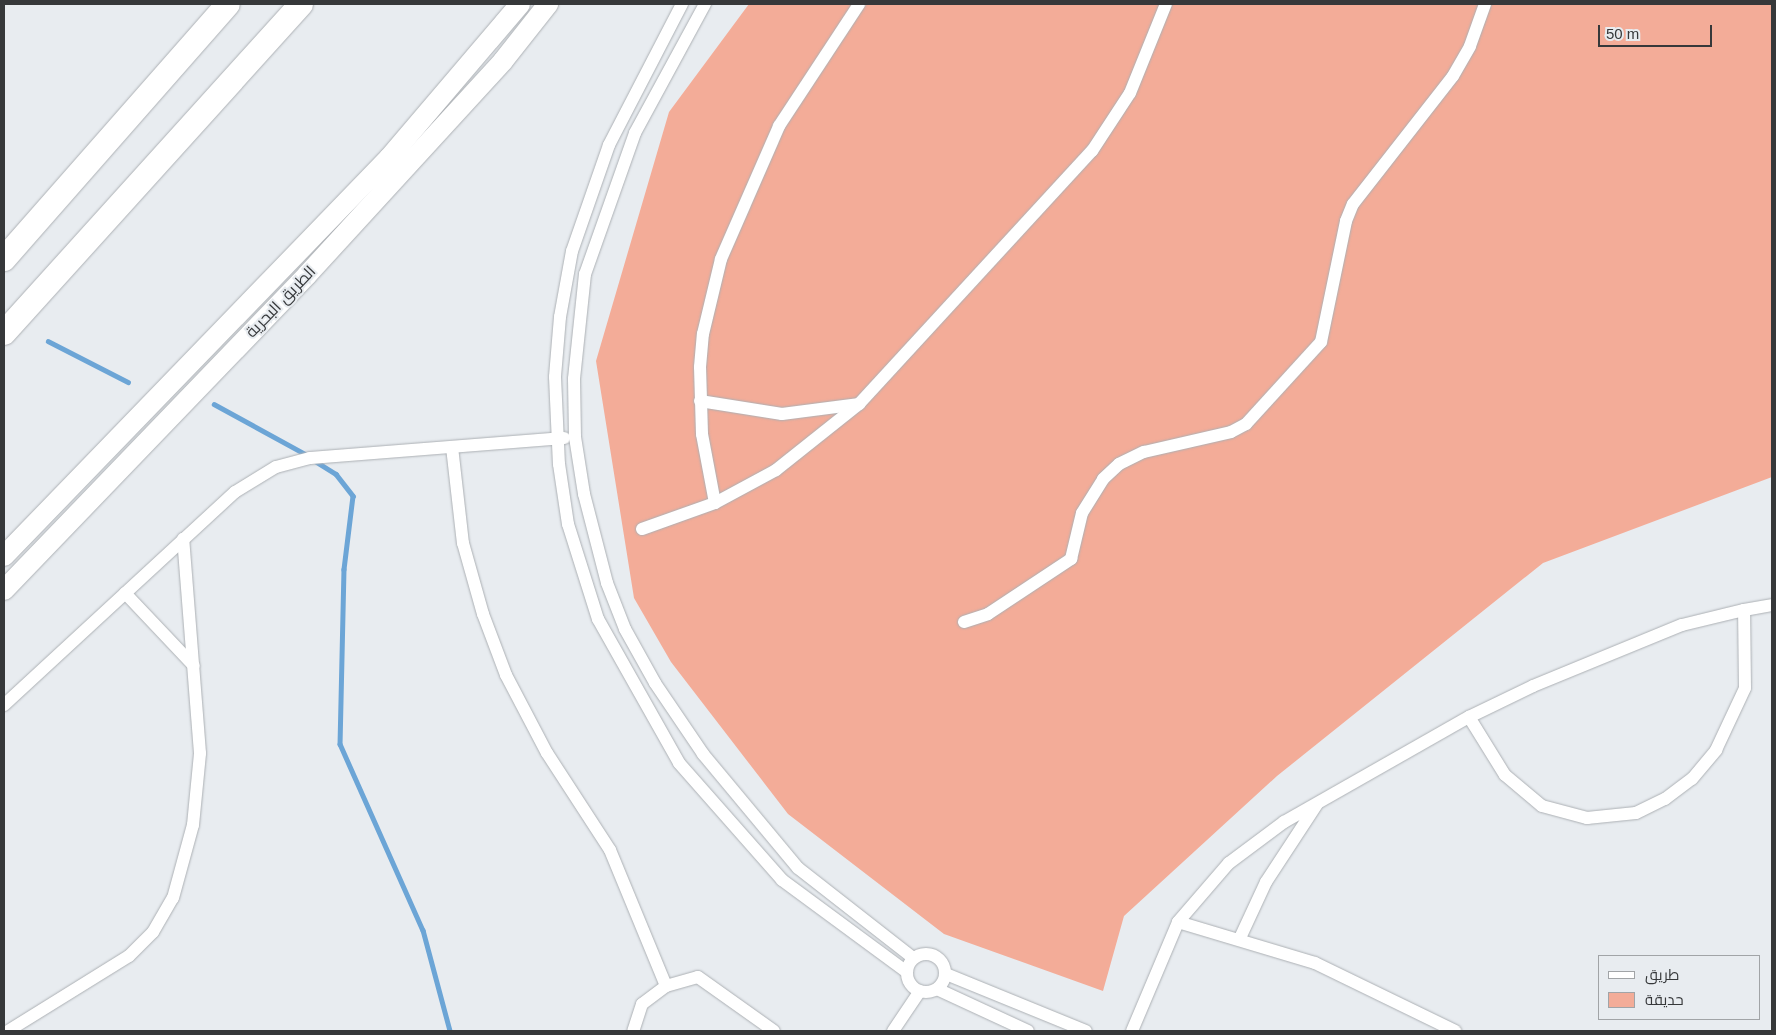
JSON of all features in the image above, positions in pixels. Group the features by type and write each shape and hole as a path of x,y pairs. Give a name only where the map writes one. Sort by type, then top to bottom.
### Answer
{"highway":[{"path":"4,259 228,4"},
{"path":"4,333 301,4"}],"main road":[{"name":"الطريق البحرية","path":"4,556 389,158 520,4"},
{"name":"الطريق البحرية","path":"4,590 307,275 503,61 548,4"}],"street":[{"path":"682,4 626,107 582,216 560,317 557,438 564,501 578,562 598,619 664,740 730,825 782,880 907,972 920,991"},
{"path":"705,4 635,133 593,246 576,330 575,437 607,583 654,683 723,782 776,846 828,893 913,958 935,955 946,974 1086,1031"},
{"path":"715,503 700,401 703,334 733,223 800,90 860,4"},
{"path":"642,529 715,503 804,451 859,404 1092,151 1130,93 1166,4"},
{"path":"964,622 988,614 1071,559 1082,513 1103,479 1119,464 1144,452 1231,432 1246,424 1322,342 1346,221 1353,204 1453,76 1470,46 1485,4"},
{"path":"700,401 782,414 859,404"},
{"path":"4,705 234,492 263,474 310,458 575,437"},
{"path":"452,447 463,543 497,650 532,727 610,850 666,986"},
{"path":"8,1031 128,956 153,932 172,898 198,787 194,666 183,539"},
{"path":"125,593 194,666"},
{"path":"1132,1031 1178,922 1229,863 1320,799 1469,717 1649,637 1744,610 1772,605"},
{"path":"1469,717 1505,775 1542,806 1587,818 1636,813 1665,799 1692,779 1716,750 1734,718 1745,688 1748,660 1744,610"},
{"path":"1240,938 1266,882 1320,799"},
{"path":"1178,922 1240,938 1346,976 1455,1031"},
{"path":"907,972 913,958"},
{"path":"937,989 946,974"},
{"path":"633,1031 642,1004 666,986 698,977 774,1031"},
{"path":"920,991 937,989 1028,1031"},
{"path":"894,1031 920,991"}],"green space":[{"path":"749,4 1772,4 1772,477 1543,563 1277,776 1124,916 1103,991 944,934 788,814 671,662 634,598 596,361 669,112"}],"waterway":[{"path":"48,341 128,382"},
{"path":"214,404 309,456"},
{"path":"315,461 336,474 353,496 344,569 340,744 423,930 450,1031"}]}
